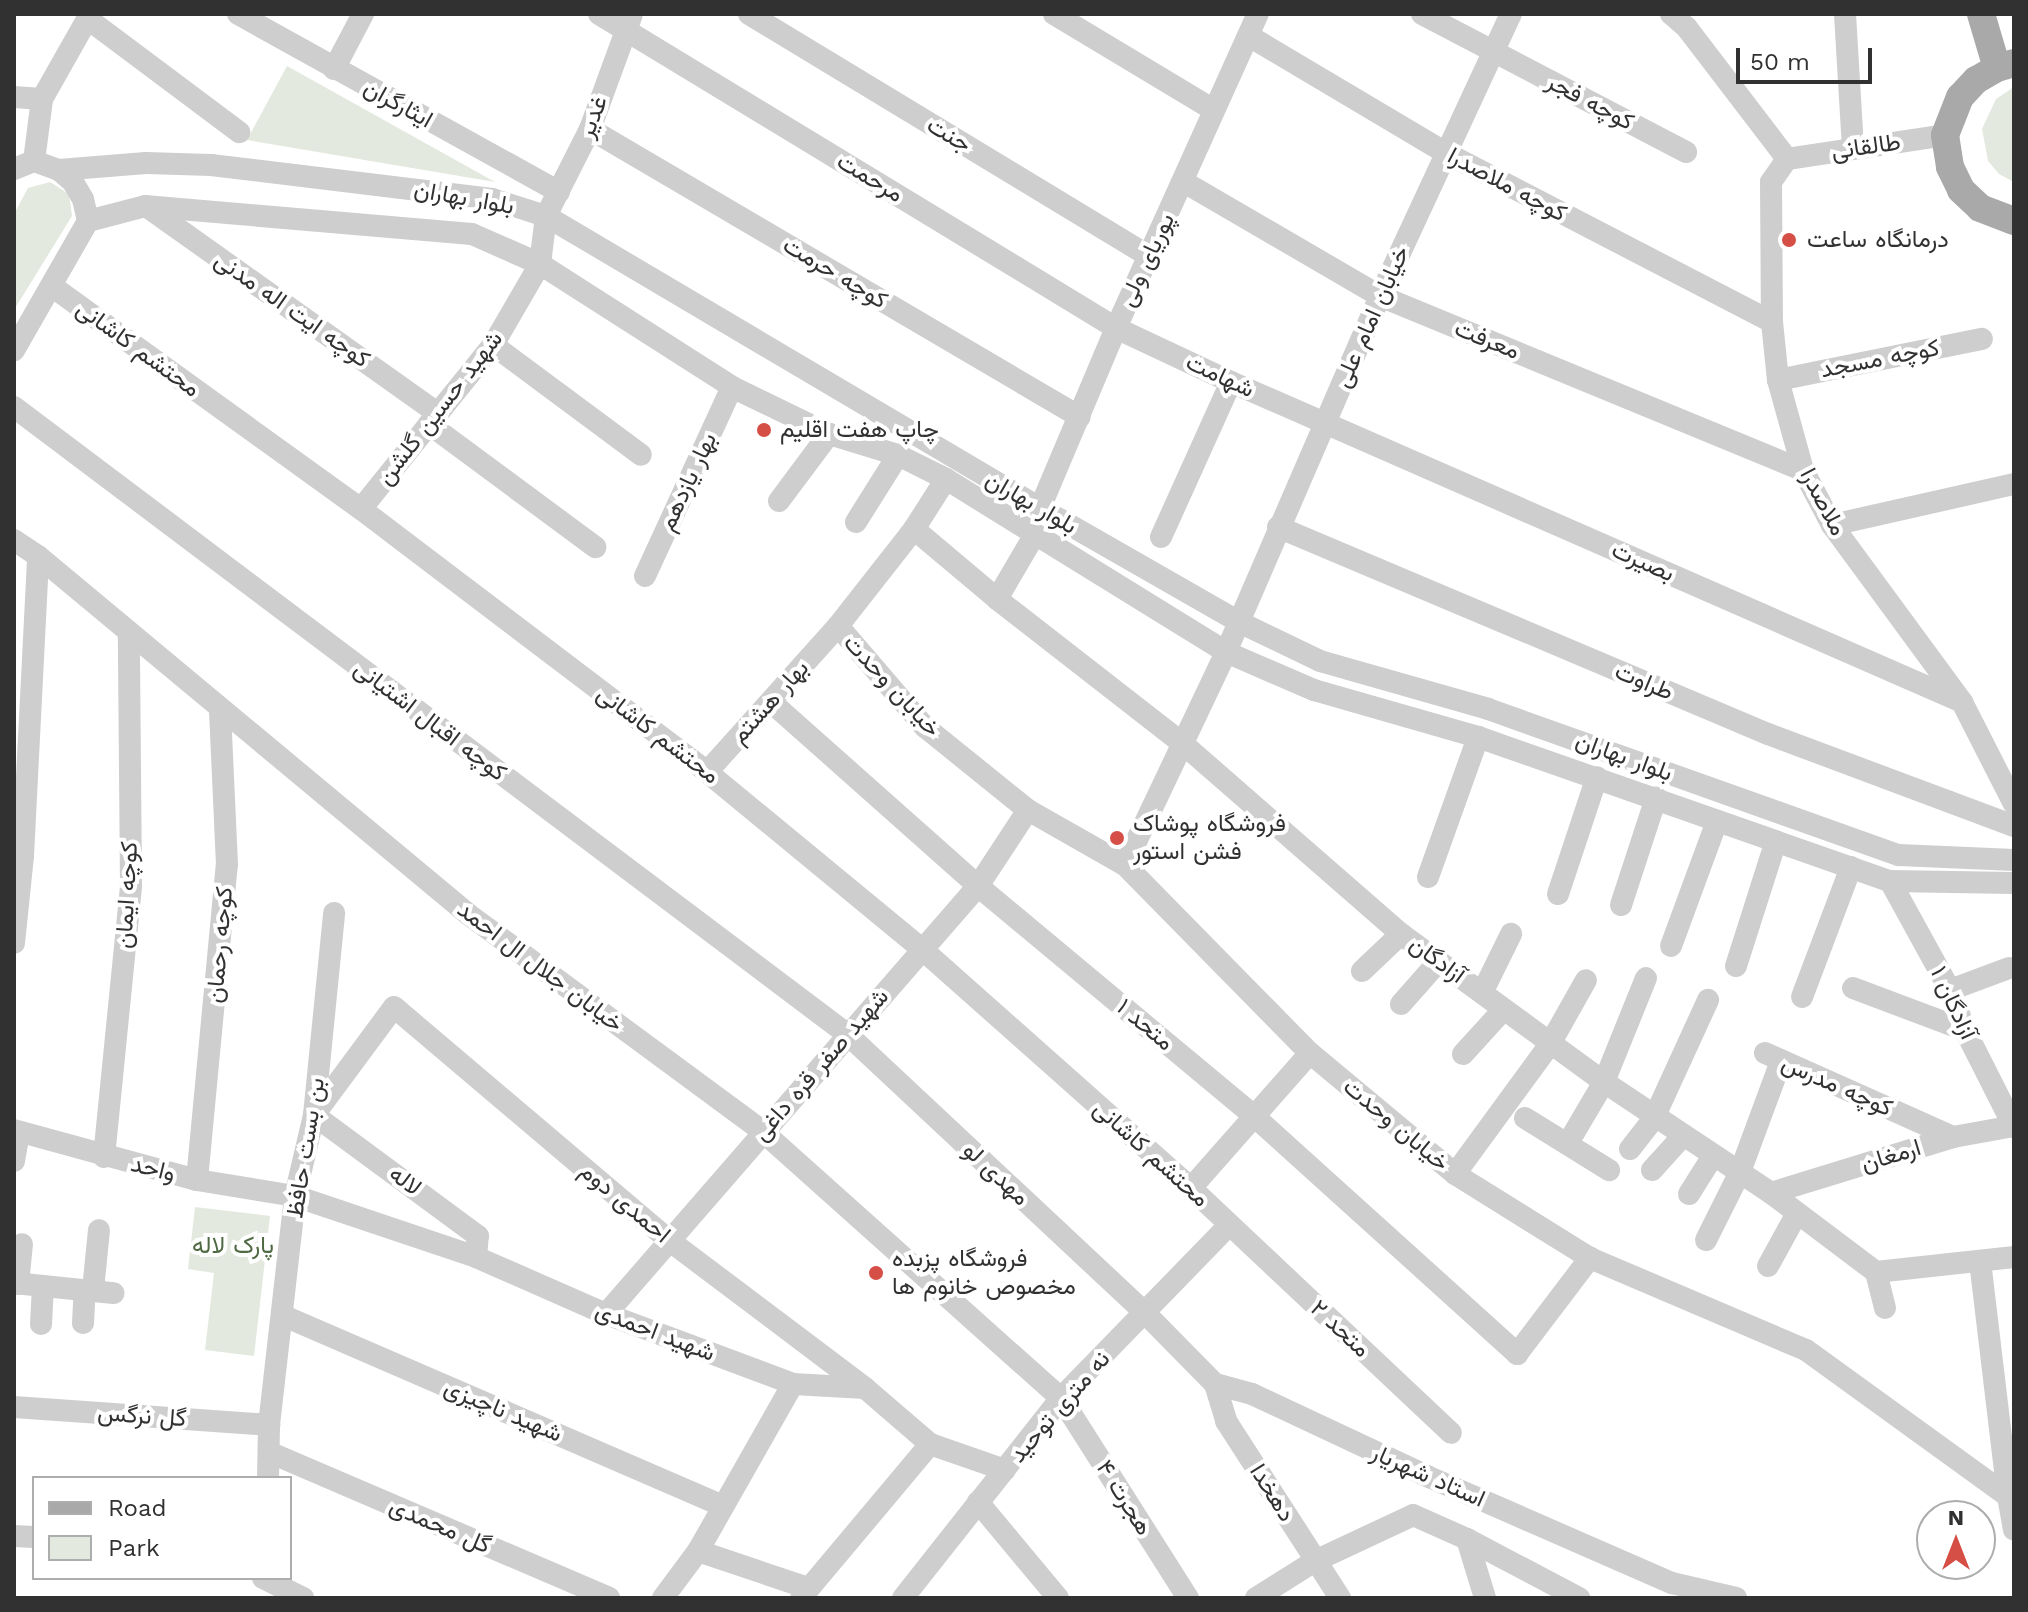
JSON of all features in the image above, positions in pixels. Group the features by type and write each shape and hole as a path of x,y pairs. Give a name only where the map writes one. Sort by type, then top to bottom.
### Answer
{"main road":[{"path":"1981,14 2005,66 1976,80 1960,97 1945,135 1950,167 1961,190 1980,208 2014,221"}],"street":[{"name":"ایثارگران","path":"238,14 559,192"},
{"path":"334,69 363,14"},
{"name":"مرحمت","path":"599,14 628,21 1116,328"},
{"name":"جنت","path":"749,14 1149,256"},
{"path":"1054,14 1212,109"},
{"name":"پوریای ولی","path":"1040,508 1116,328 1184,182 1212,109 1258,14"},
{"name":"کوچه فجر","path":"1422,14 1686,152"},
{"name":"خیابان امام علی","path":"1125,865 1226,652 1380,296 1511,14"},
{"path":"1671,14 1687,28 1787,159"},
{"path":"1845,14 1853,149"},
{"path":"14,350 53,287 88,221 83,199 73,182 59,170 24,165 42,99 89,16 239,132"},
{"name":"غدیر","path":"546,216 590,129 628,21"},
{"name":"کوچه ملاصدرا","path":"1249,36 1448,154 1772,322"},
{"path":"14,97 42,99"},
{"name":"کوچه حرمت","path":"590,129 1080,417"},
{"name":"طالقانی","path":"1787,159 1945,135"},
{"name":"ملاصدرا","path":"1787,159 1771,182 1772,322 1778,380 1803,470 1832,525 1962,702 2014,804"},
{"name":"بلوار بهاران","path":"59,170 146,163 211,165 492,199 546,216 1040,508 1237,621 1320,661 1488,709 1899,855 2014,860"},
{"name":"معرفت","path":"1184,182 1380,296 1803,470"},
{"name":"بلوار بهاران","path":"88,221 145,206 472,234 540,264 732,387 829,434 898,455 946,479 1226,652 1314,690 1478,737 1890,881 2014,883"},
{"name":"کوچه ایت اله مدنی","path":"145,206 434,419 595,547"},
{"path":"540,264 546,216"},
{"name":"شهید حسین گلشن","path":"361,509 493,345 540,264"},
{"name":"محتشم کاشانی","path":"53,287 361,509 707,772 923,950 1191,1188 1228,1226"},
{"name":"شهامت","path":"1116,328 1324,423"},
{"name":"کوچه مسجد","path":"1778,380 1982,339"},
{"path":"493,345 641,455"},
{"path":"1161,537 1231,382"},
{"name":"بهار یازدهم","path":"645,576 732,387"},
{"name":"کوچه اقبال اشتیانی","path":"14,407 847,1034"},
{"name":"بصیرت","path":"1324,423 1962,702"},
{"path":"779,501 829,434"},
{"path":"856,522 898,455"},
{"name":"بهار هشتم","path":"707,772 838,626 914,529 946,479"},
{"path":"1832,525 2014,484"},
{"name":"طراوت","path":"1278,527 1768,734 2014,826"},
{"name":"آزادگان","path":"914,529 997,599 1182,743 1401,934 1654,1118 1771,1193 1796,1215 1876,1272"},
{"path":"997,599 1034,536"},
{"name":"خیابان جلال ال احمد","path":"14,540 38,556 468,914 762,1131 1061,1398"},
{"path":"14,943 23,856 38,556"},
{"name":"خیابان وحدت","path":"838,626 925,727 1028,810 1125,865 1310,1053 1455,1174 1590,1258 1806,1350 2008,1496"},
{"name":"کوچه ایمان","path":"104,1157 131,885 129,632"},
{"name":"متحد ۱","path":"771,702 978,886 1254,1116 1517,1354 1590,1258"},
{"name":"کوچه رحمان","path":"197,1180 227,865 220,710"},
{"path":"1428,877 1478,737"},
{"path":"1558,894 1597,777"},
{"path":"1621,905 1656,798"},
{"name":"شهید صفر قره داغی","path":"606,1314 978,886 1028,810"},
{"path":"1671,946 1717,821"},
{"path":"1736,966 1776,841"},
{"path":"1802,997 1851,867"},
{"name":"آزادگان ۱","path":"1890,881 1950,990 1965,1030 2014,1126"},
{"name":"بن بست حافظ","path":"268,1476 271,1453 269,1425 284,1316 295,1196 314,1115 334,913"},
{"path":"1362,971 1401,934"},
{"path":"1482,993 1511,934"},
{"path":"1401,1004 1439,961"},
{"path":"1950,990 2009,968"},
{"path":"1568,1143 1604,1082 1646,978"},
{"path":"1455,1174 1550,1044 1586,980"},
{"path":"1853,988 1965,1030"},
{"path":"1630,1149 1654,1118 1708,1000"},
{"name":"احمدی دوم","path":"314,1115 394,1007 670,1241 865,1388"},
{"path":"1463,1054 1503,1010"},
{"name":"مهدی لو","path":"847,1034 1145,1313"},
{"path":"1191,1188 1310,1053"},
{"name":"کوچه مدرس","path":"1740,1172 1773,1057 1953,1137"},
{"name":"لاله","path":"314,1115 478,1236 476,1257"},
{"path":"1525,1118 1609,1170"},
{"name":"ارمغان","path":"1771,1193 1953,1137 2014,1126"},
{"path":"14,1161 16,1131"},
{"name":"واحد","path":"16,1131 197,1180 295,1196"},
{"path":"1652,1170 1682,1137"},
{"path":"1689,1194 1713,1156"},
{"path":"1706,1240 1740,1172"},
{"name":"شهید احمدی","path":"295,1196 476,1257 606,1314 793,1384 865,1388"},
{"path":"1768,1266 1796,1215"},
{"name":"نه متری توحید","path":"903,1598 1061,1398 1228,1226"},
{"name":"متحد ۲","path":"1228,1226 1451,1433"},
{"path":"83,1323 97,1291 99,1230"},
{"path":"22,1244 16,1283 97,1291"},
{"path":"1885,1308 1876,1272 2014,1257"},
{"path":"1980,1261 2014,1529"},
{"path":"41,1324 43,1286"},
{"name":"استاد شهریار","path":"1145,1313 1215,1384 1252,1394 1429,1477 1672,1583 1736,1598"},
{"name":"شهید ناچیزی","path":"284,1316 723,1506"},
{"path":"663,1598 698,1551 793,1384"},
{"name":"دهخدا","path":"1215,1384 1226,1421 1340,1598"},
{"path":"865,1388 930,1444 1005,1470"},
{"name":"هجرت ۴","path":"1061,1398 1188,1598"},
{"name":"گل نرگس","path":"14,1407 269,1425"},
{"path":"698,1551 805,1593 930,1444"},
{"name":"گل محمدی","path":"271,1453 609,1598"},
{"path":"978,1502 1058,1598"},
{"path":"1256,1598 1315,1561 1413,1515 1467,1539 1579,1598"},
{"path":"1467,1539 1485,1598"},
{"path":"265,1580 303,1598"}],"green space":[{"path":"287,66 495,182 247,140"},
{"path":"2014,87 2014,182 1999,174 1988,161 1982,129 1996,99"},
{"path":"50,182 69,194 72,216 14,310 14,214 28,188"},
{"name":"پارک لاله","path":"195,1207 270,1216 254,1356 205,1350 214,1273 188,1269"}],"place":[{"name":"درمانگاه ساعت","path":"1789,240"},
{"name":"چاپ هفت اقلیم","path":"764,430"},
{"name":"فروشگاه پوشاک فشن استور","path":"1117,838"},
{"name":"فروشگاه پزبده مخصوص خانوم ها","path":"876,1273"}]}
